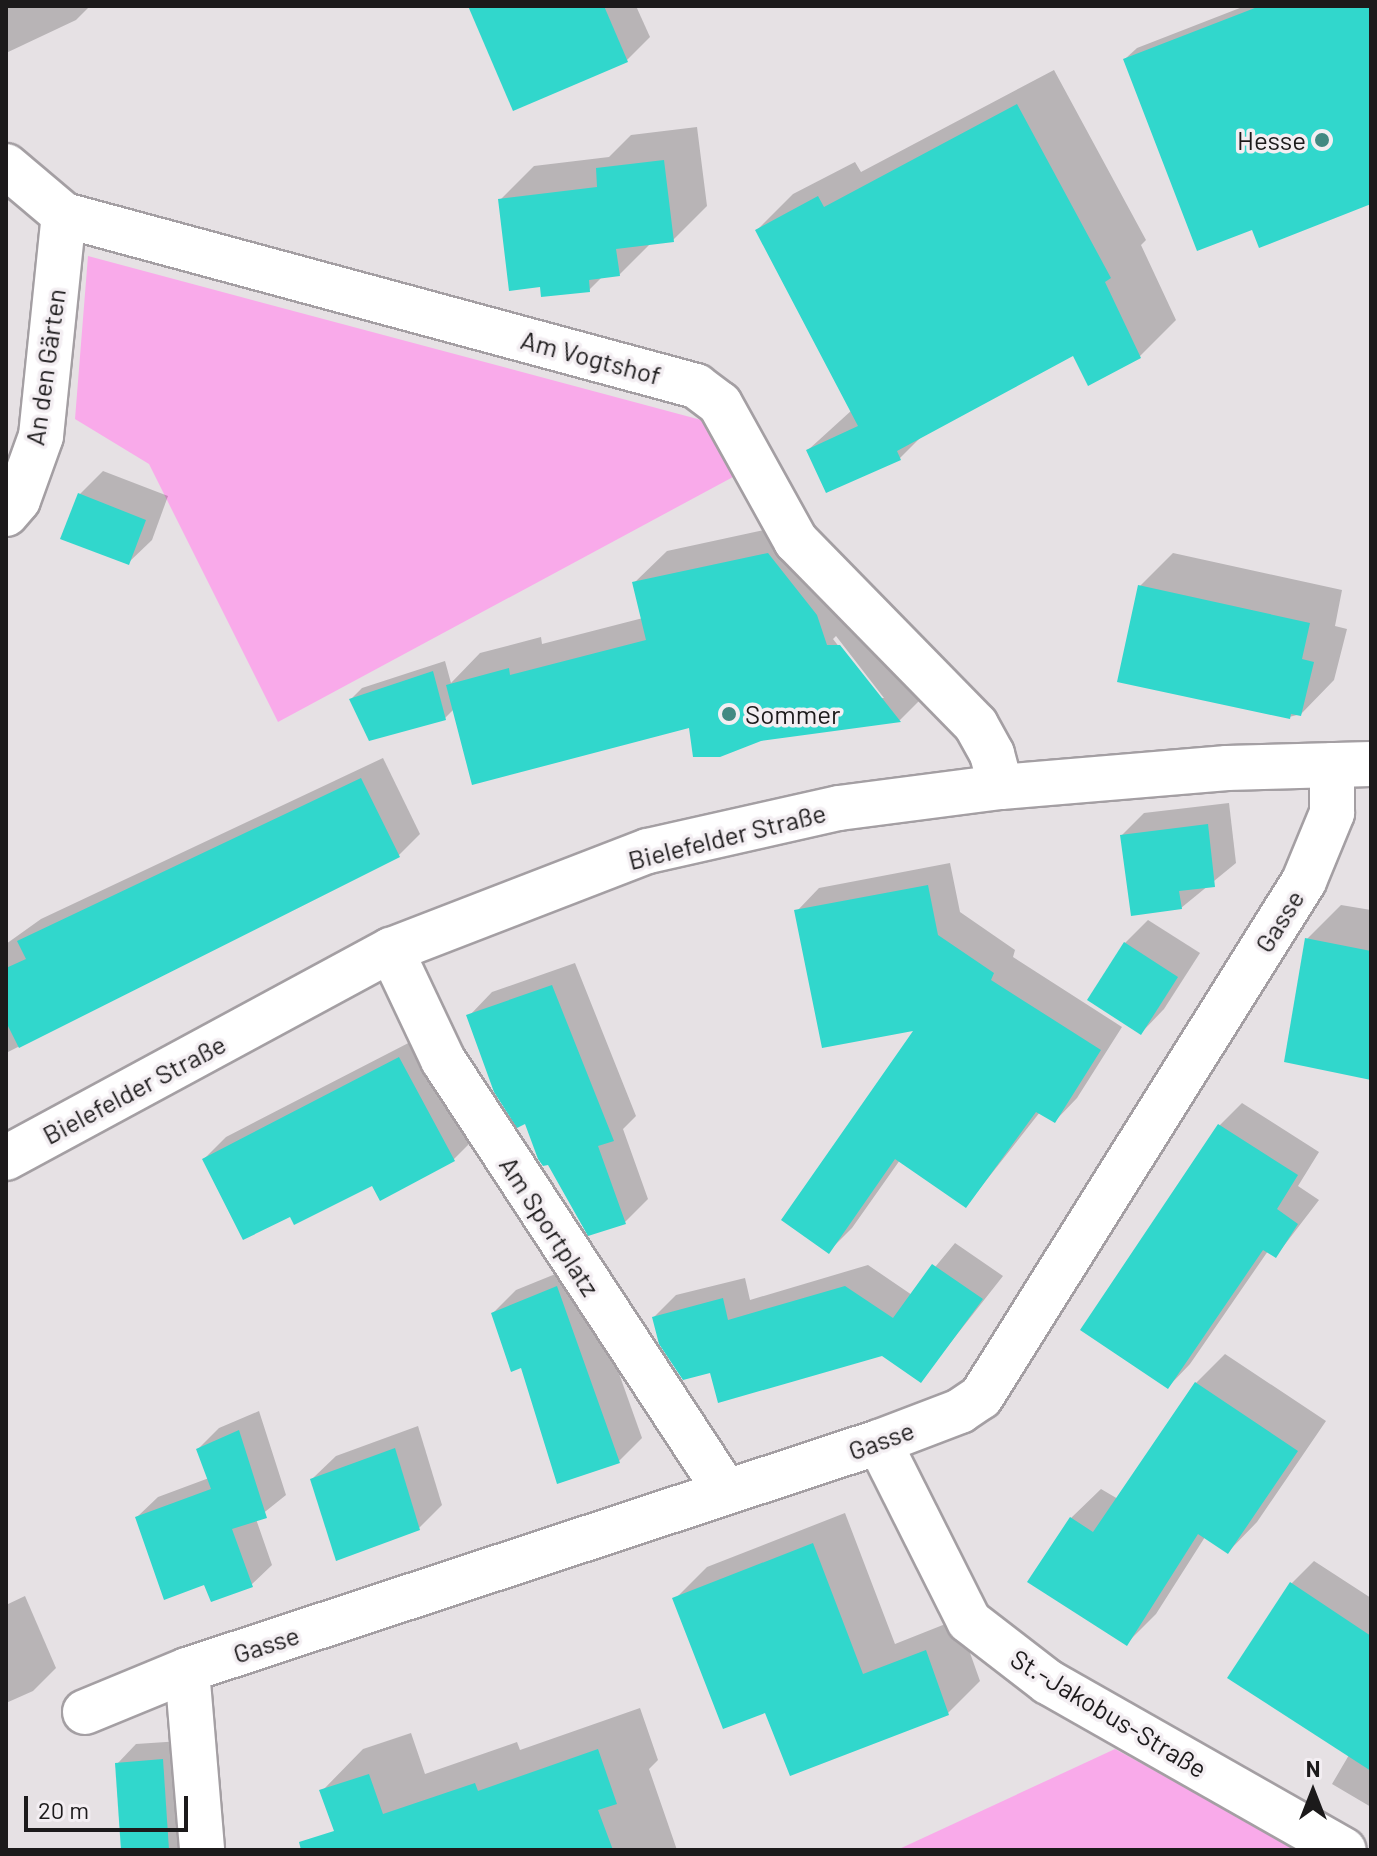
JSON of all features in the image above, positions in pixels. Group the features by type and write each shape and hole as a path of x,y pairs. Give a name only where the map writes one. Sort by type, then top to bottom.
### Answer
{"street":[{"name":"Am Vogtshof","path":"6,166 64,215 696,386 720,404 796,541 976,725 1001,787"},
{"name":"An den Gärten","path":"6,514 18,500 41,436 64,215"},
{"name":"Bielefelder Straße","path":"6,1158 391,950 648,851 839,808 1001,787 1352,764"},
{"name":"Gasse","path":"85,1712 187,1670 879,1442 960,1411 1002,1370 1304,881 1352,764"},
{"name":"Am Sportplatz","path":"391,950 443,1060 726,1492"},
{"name":"St.-Jakobus-Straße","path":"879,1442 969,1621 1048,1682 1344,1850"},
{"path":"187,1670 202,1850"}],"shaded area":[{"path":"88,256 705,421 733,477 278,722 149,464 75,419"},
{"path":"1115,1749 1301,1850 897,1850"}],"building":[{"path":"468,6 604,6 628,62 513,111"},
{"path":"1260,6 1371,6 1371,204 1259,248 1252,230 1197,251 1123,59"},
{"path":"1017,104 1111,278 1105,282 1141,358 1088,386 1073,356 897,451 901,460 826,493 806,450 858,426 755,230 818,196 824,207"},
{"path":"664,160 674,242 616,249 620,276 589,280 590,292 541,297 540,287 509,291 498,199 597,187 596,168"},
{"path":"78,493 146,520 129,565 60,539"},
{"path":"768,553 817,615 827,645 840,645 901,722 761,741 720,757 693,757 689,728 472,785 446,685 509,668 510,675 646,640 632,582"},
{"path":"1138,585 1310,623 1302,659 1314,662 1301,716 1291,714 1290,719 1117,682"},
{"path":"433,671 446,720 369,741 349,699"},
{"path":"361,778 400,857 19,1048 6,1022 6,968 26,959 17,941"},
{"path":"1208,824 1215,887 1179,891 1182,909 1131,916 1120,835"},
{"path":"928,885 938,935 994,973 991,980 1101,1050 1055,1123 1036,1112 966,1208 895,1159 829,1254 781,1220 913,1031 822,1048 794,910"},
{"path":"1305,938 1371,951 1371,1080 1284,1062"},
{"path":"1124,942 1178,977 1141,1035 1087,1000"},
{"path":"552,985 614,1141 598,1146 626,1224 588,1236 548,1165 543,1166 538,1159 525,1124 517,1128 494,1092 466,1015"},
{"path":"399,1057 455,1161 380,1201 372,1186 294,1225 290,1217 243,1240 202,1159"},
{"path":"1218,1124 1298,1175 1277,1209 1298,1224 1276,1258 1263,1250 1168,1389 1080,1330"},
{"path":"932,1264 983,1299 921,1383 882,1356 718,1403 710,1373 683,1380 659,1344 652,1317 723,1298 728,1320 845,1286 893,1318"},
{"path":"557,1286 620,1463 557,1484 521,1368 511,1372 491,1313"},
{"path":"1195,1382 1298,1451 1228,1554 1198,1534 1127,1646 1027,1582 1070,1517 1093,1532"},
{"path":"239,1430 267,1518 232,1529 253,1587 211,1602 204,1585 164,1600 135,1517 211,1489 196,1449"},
{"path":"395,1448 420,1530 336,1561 310,1479"},
{"path":"813,1543 863,1674 926,1650 949,1715 790,1776 765,1713 723,1729 672,1598"},
{"path":"1290,1582 1371,1636 1371,1771 1227,1678"},
{"path":"598,1749 617,1804 598,1810 613,1850 301,1850 299,1842 334,1831 319,1790 369,1774 383,1814 475,1783 478,1791"},
{"path":"163,1759 169,1850 121,1850 115,1763"}],"place":[{"name":"Hesse","path":"1322,140"},
{"name":"Sommer","path":"729,714"}]}
